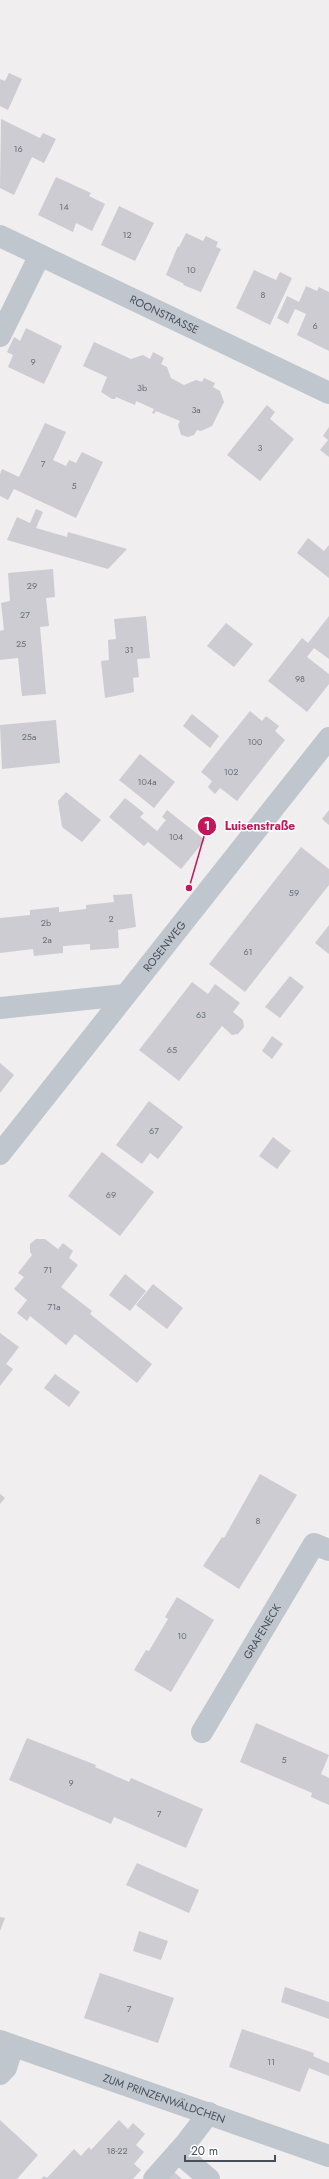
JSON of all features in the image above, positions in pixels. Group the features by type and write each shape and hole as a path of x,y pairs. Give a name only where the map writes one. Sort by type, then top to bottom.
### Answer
{"street":[{"name":"ROONSTRASSE","path":"0,236 329,393"},
{"path":"0,336 40,255"},
{"name":"ROSENWEG","path":"0,1154 329,738"},
{"path":"0,1008 125,995"},
{"name":"GRAFENECK","path":"202,1732 314,1544 329,1550"},
{"path":"0,2074 6,2068 7,2043"},
{"name":"ZUM PRINZENWÄLDCHEN","path":"7,2043 209,2112 329,2156"},
{"path":"154,2179 178,2152 209,2112"},
{"path":"178,2152 209,2179"}],"building":[{"path":"9,73 22,79 8,110 0,106 0,79 5,81"},
{"path":"1,119 40,138 43,133 56,139 44,163 32,157 14,195 0,188"},
{"path":"56,177 91,193 89,196 105,204 92,231 76,223 73,232 38,215"},
{"path":"119,206 154,223 135,261 101,245"},
{"path":"186,233 203,241 206,236 218,242 216,247 221,249 201,292 183,285 184,284 166,275 178,246 179,247"},
{"path":"254,270 276,280 280,272 292,278 270,325 236,308"},
{"path":"306,286 317,291 319,287 329,292 329,351 297,335 306,314 295,309 288,324 277,318 287,296 299,302"},
{"path":"26,328 62,346 44,384 8,367 13,355 7,352 14,337 20,341"},
{"path":"94,342 131,359 143,355 150,359 153,352 164,358 161,364 167,367 171,378 184,385 196,380 202,382 204,378 215,383 213,387 220,391 224,402 212,426 201,431 197,430 194,435 188,437 181,435 178,425 180,421 156,411 154,414 152,413 154,409 136,401 135,405 116,397 115,399 112,399 101,392 107,377 83,366"},
{"path":"267,405 275,412 270,419 294,439 260,481 227,455"},
{"path":"45,423 66,432 53,460 66,466 69,460 76,463 82,452 103,462 76,518 14,489 8,500 0,496 0,474 2,469 19,477"},
{"path":"329,427 329,457 320,450 328,440 323,436"},
{"path":"36,509 43,512 36,528 67,537 68,532 127,549 108,569 7,540 17,517 30,523"},
{"path":"308,538 324,551 329,545 329,578 297,553"},
{"path":"53,569 55,597 46,598 49,626 40,627 46,694 22,696 18,658 0,660 0,631 4,630 1,603 10,601 8,573"},
{"path":"146,616 150,658 137,659 139,677 133,678 134,692 105,698 101,661 109,660 108,640 116,639 114,619"},
{"path":"329,616 329,659 314,648 307,657 329,674 329,684 307,712 268,681 302,638 308,643"},
{"path":"226,623 253,644 234,667 207,646"},
{"path":"250,711 262,721 266,716 279,726 275,731 285,740 237,801 220,788 215,794 208,787 212,781 201,772"},
{"path":"192,714 219,736 210,748 183,726"},
{"path":"56,720 60,763 2,769 0,725"},
{"path":"140,754 175,782 154,808 119,780"},
{"path":"66,792 101,820 82,842 62,827 58,801"},
{"path":"125,798 144,813 140,817 157,831 166,820 162,817 167,810 205,840 181,869 148,842 144,846 109,817"},
{"path":"329,810 329,825 322,819"},
{"path":"301,847 329,869 329,885 245,992 209,964"},
{"path":"132,894 136,927 118,930 119,948 90,950 90,944 63,946 63,953 34,956 33,949 0,953 0,918 30,915 30,910 59,907 59,912 86,909 86,905 114,902 113,895"},
{"path":"329,925 329,954 315,943"},
{"path":"290,976 304,987 280,1018 265,1007"},
{"path":"192,982 208,994 215,984 240,1003 233,1012 243,1020 244,1027 238,1034 232,1035 222,1026 179,1081 139,1050"},
{"path":"272,1036 283,1044 272,1059 262,1051"},
{"path":"0,1063 14,1075 0,1093"},
{"path":"149,1101 183,1127 158,1159 150,1153 142,1164 116,1145"},
{"path":"273,1137 291,1151 277,1169 259,1156"},
{"path":"102,1152 154,1192 120,1236 68,1196"},
{"path":"36,1239 45,1239 58,1249 63,1243 73,1251 69,1258 78,1265 61,1287 92,1311 90,1314 152,1364 137,1383 75,1334 66,1345 30,1316 27,1321 17,1313 27,1300 14,1289 24,1277 18,1273 32,1255 30,1252 30,1244"},
{"path":"125,1274 146,1291 130,1311 109,1295"},
{"path":"153,1284 183,1308 167,1329 136,1305"},
{"path":"0,1333 19,1347 6,1364 13,1369 0,1386"},
{"path":"55,1374 80,1392 69,1407 44,1388"},
{"path":"260,1474 297,1495 239,1589 203,1566 222,1537 224,1538"},
{"path":"0,1494 5,1498 0,1504"},
{"path":"177,1597 214,1620 171,1692 134,1670 146,1650 149,1651 168,1619 165,1617"},
{"path":"256,1723 329,1755 321,1774 329,1778 329,1805 311,1797 312,1793 240,1762"},
{"path":"27,1738 96,1765 95,1767 129,1782 131,1778 203,1809 186,1848 114,1817 111,1824 9,1780"},
{"path":"137,1863 199,1890 189,1913 126,1885"},
{"path":"0,1917 5,1918 0,1931"},
{"path":"139,1931 168,1941 161,1960 133,1951"},
{"path":"100,1973 174,1998 158,2043 84,2018"},
{"path":"285,1987 329,2002 329,2019 281,2002"},
{"path":"242,2029 314,2053 313,2056 329,2063 329,2076 309,2068 300,2092 229,2067"},
{"path":"0,2120 38,2155 17,2179 0,2179"},
{"path":"119,2120 128,2129 133,2123 145,2134 136,2145 144,2152 134,2164 141,2170 133,2179 41,2179 44,2176 47,2178 74,2149 81,2156 89,2147 91,2150"},
{"path":"172,2170 182,2179 163,2179"}],"place":[{"name":"Luisenstraße","path":"189,888"}]}
